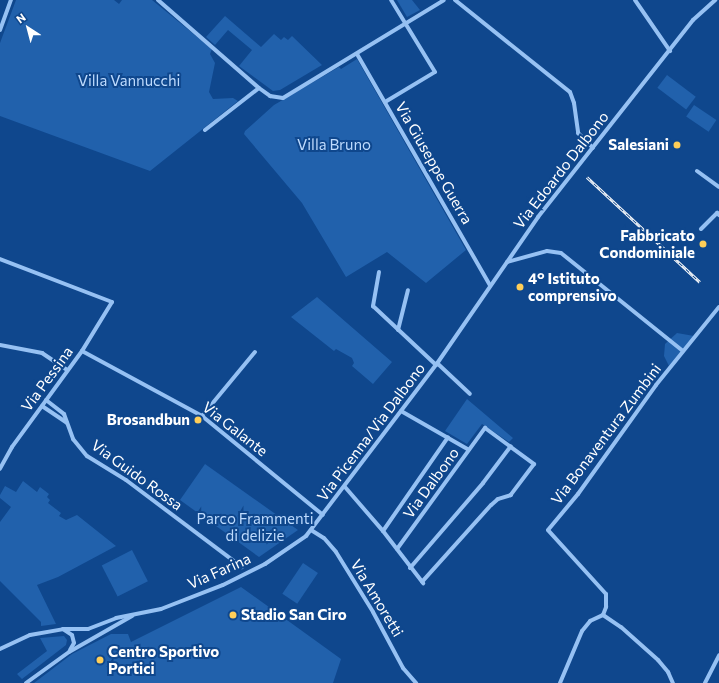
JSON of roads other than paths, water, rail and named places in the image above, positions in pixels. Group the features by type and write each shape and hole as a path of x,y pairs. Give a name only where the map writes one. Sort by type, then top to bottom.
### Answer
{"street":[{"path":"0,30 11,0"},
{"path":"158,0 259,88 270,96 283,98 444,0"},
{"path":"385,102 435,72 391,0"},
{"path":"456,0 570,92 574,103 578,134 593,148"},
{"path":"635,0 670,51"},
{"name":"Via Edoardo Dalbono","path":"436,364 538,217 693,20 715,0"},
{"name":"Via Giuseppe Guerra","path":"357,54 490,285"},
{"path":"205,130 259,88"},
{"path":"697,171 719,187"},
{"path":"701,229 718,213"},
{"path":"507,262 547,251 562,253 683,351"},
{"name":"Via Pessina","path":"0,258 112,302 82,351 46,400 0,469"},
{"path":"379,272 373,306 470,394"},
{"path":"398,330 408,290"},
{"name":"Via Bonaventura Zumbini","path":"603,615 606,607 606,594 548,530 683,351 719,308"},
{"path":"0,345 42,353 67,370"},
{"name":"Via Galante","path":"82,351 202,416 324,515"},
{"path":"202,416 255,352"},
{"name":"Via Picenna/Via Dalbono","path":"324,515 436,364"},
{"name":"Via Guido Rossa","path":"46,400 64,414 73,439 87,456 126,480 242,567"},
{"path":"42,406 67,423"},
{"name":"Via Dalbono","path":"397,550 469,450 401,411"},
{"path":"345,487 383,530 410,568 423,583 491,505 498,499 511,495 534,464 484,428 469,450"},
{"name":"Via Dalbono","path":"383,530 448,437"},
{"path":"410,568 483,484 511,446"},
{"name":"Via Farina","path":"0,649 30,635 62,629 88,629 116,618 161,609 223,585 265,564 311,530 324,515"},
{"name":"Via Amoretti","path":"311,530 324,538 336,552 373,612 403,668 416,683"},
{"name":"Via Farina","path":"26,683 69,652 133,615"},
{"path":"560,683 582,631 590,621 603,615 621,627 658,660 668,672 673,683"},
{"path":"62,629 70,632 74,639 69,652"},
{"path":"705,683 719,655"}],"railway":[{"path":"587,177 700,282"}],"place":[{"name":"Salesiani","path":"677,145"},
{"name":"Fabbricato Condominiale","path":"703,244"},
{"name":"4° Istituto comprensivo","path":"520,287"},
{"name":"Brosandbun","path":"198,420"},
{"name":"Stadio San Ciro","path":"233,615"},
{"name":"Centro Sportivo Portici","path":"100,660"}],"park label":[{"name":"Villa Vannucchi","path":"129,81"},
{"name":"Villa Bruno","path":"334,145"},
{"name":"Parco Frammenti di delizie","path":"255,526"}]}
